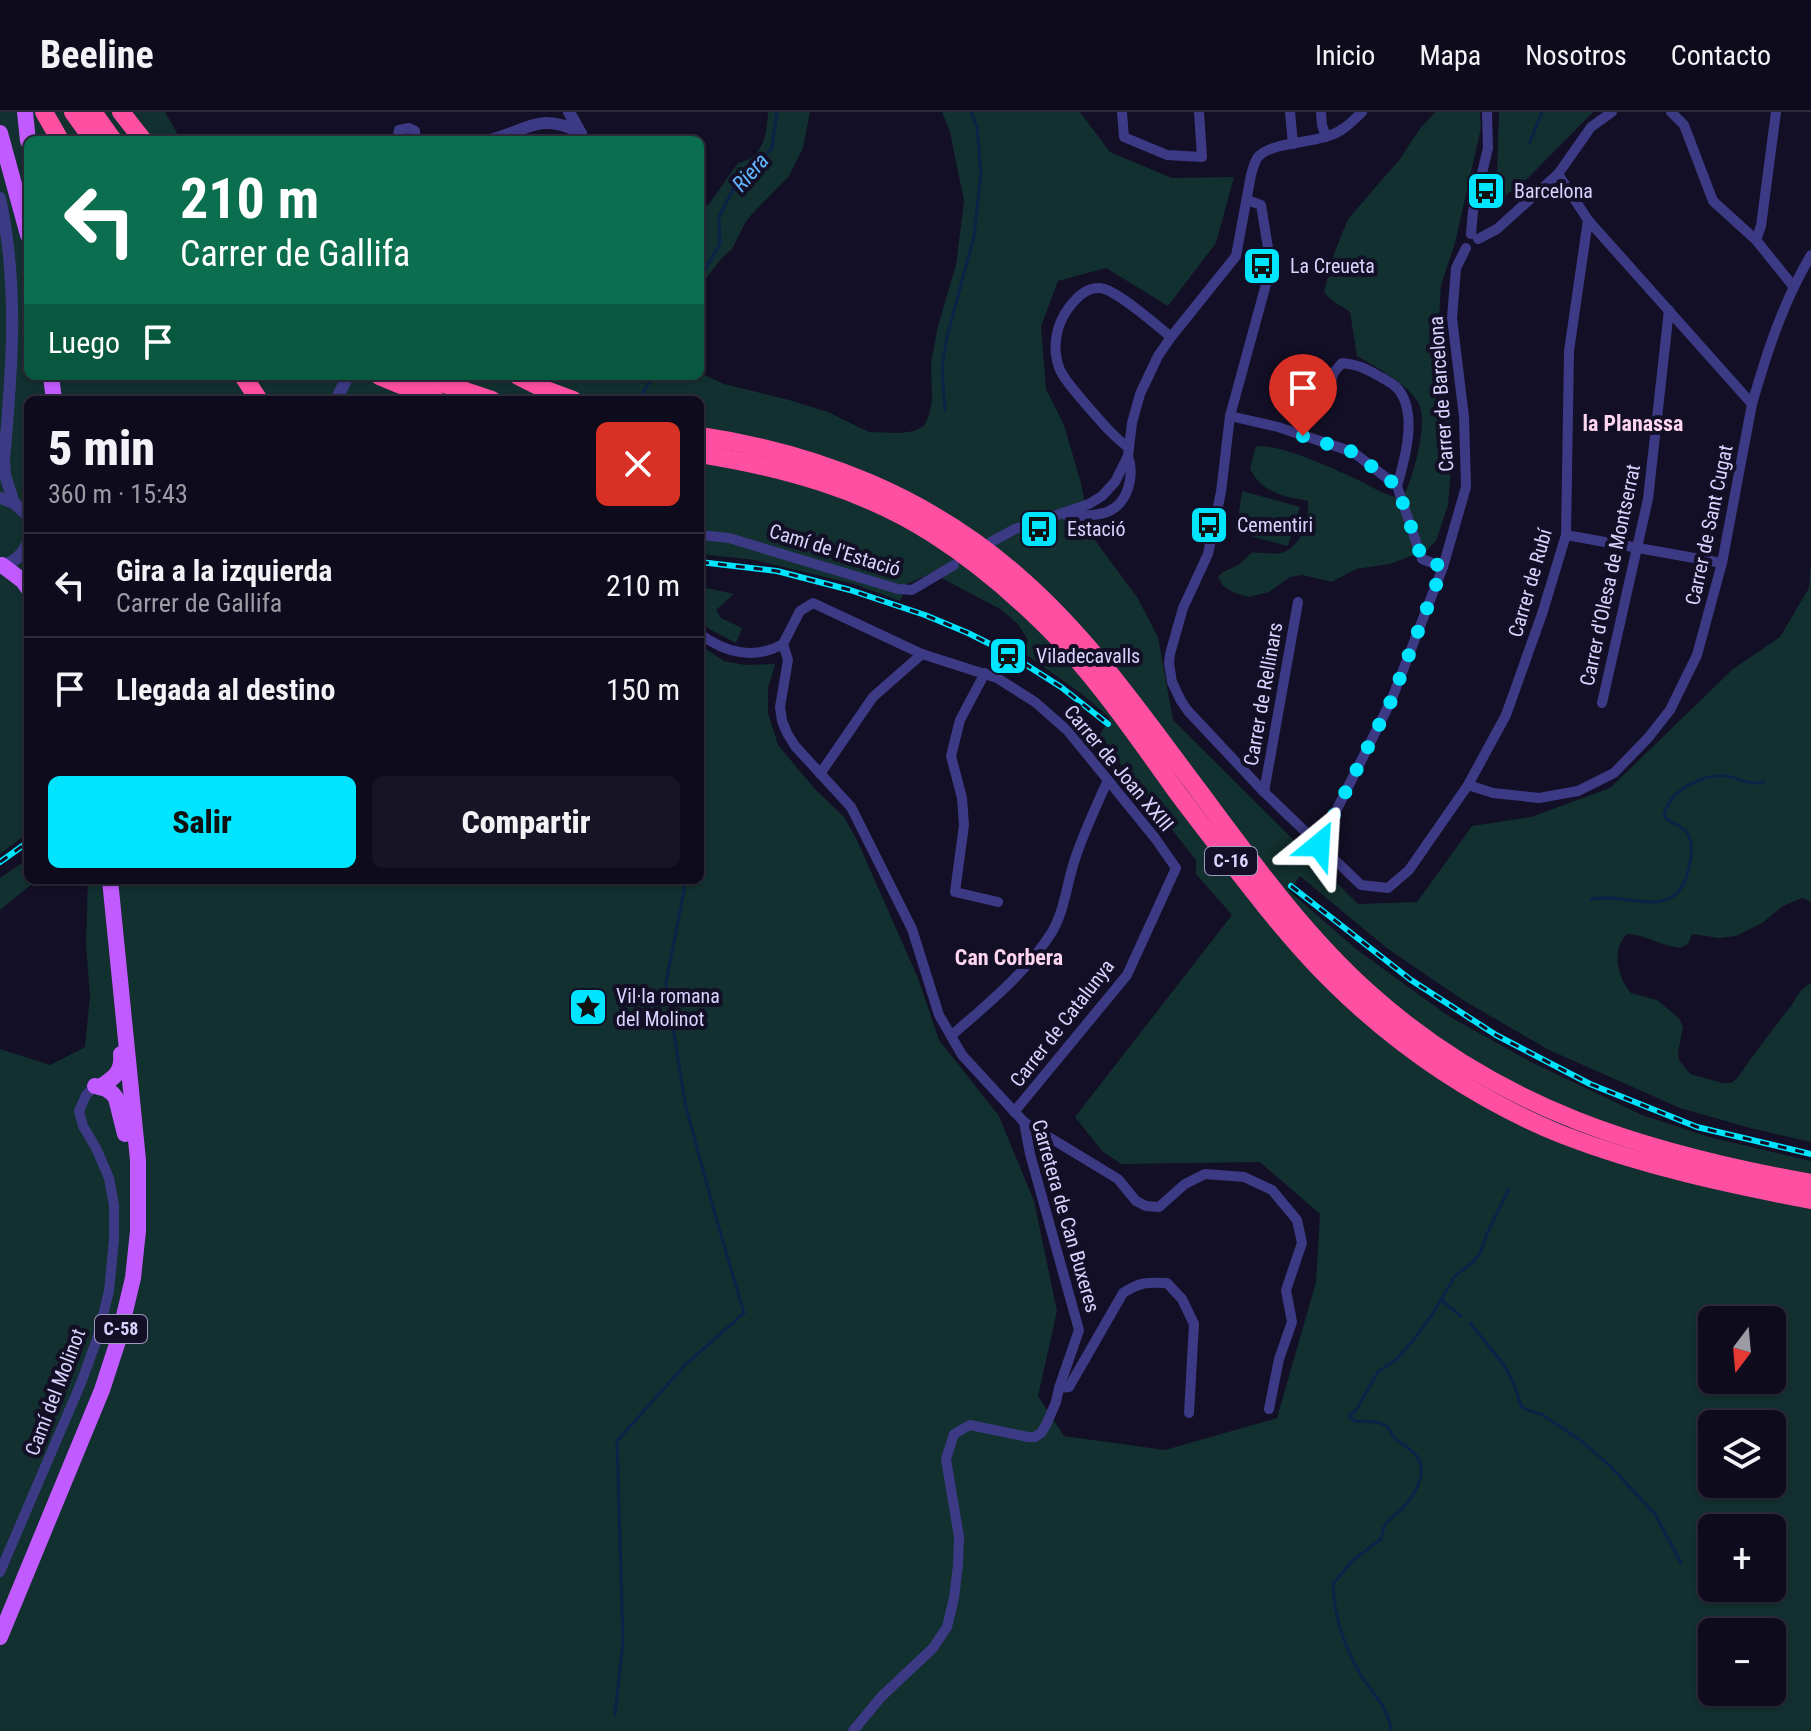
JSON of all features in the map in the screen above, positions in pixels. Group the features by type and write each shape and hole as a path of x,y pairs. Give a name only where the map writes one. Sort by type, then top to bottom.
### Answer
{"highway":[{"path":"44,112 58,136"},
{"path":"73,112 90,136"},
{"path":"93,112 110,136"},
{"path":"121,112 140,136"},
{"path":"389,380 427,396"},
{"path":"433,380 480,396"},
{"path":"526,380 562,396"},
{"path":"704,427 789,449 832,467"},
{"name":"C-16","path":"704,437 755,446 861,478 939,518 1020,578 1091,651 1302,924 1371,994 1426,1039 1502,1086 1590,1127 1684,1156 1811,1183"},
{"name":"C-16","path":"704,455 799,475 855,494 931,533 971,560 1042,622 1078,662 1297,945 1337,986 1393,1035 1445,1072 1494,1102 1562,1134 1608,1151 1710,1180 1811,1200"},
{"path":"704,466 795,484 853,503 925,537 995,580"}],"main road":[{"path":"25,112 28,136"},
{"path":"0,133 24,220"},
{"path":"1,566 24,582"},
{"name":"C-58","path":"0,1616 103,1365 125,1277 129,1247 129,1189 101,884"},
{"name":"C-58","path":"0,1637 102,1390 133,1278 138,1231 138,1160 110,884"},
{"path":"98,1087 119,1073 122,1062 121,1001"},
{"path":"98,1087 109,1072 116,1051"},
{"path":"98,1087 116,1098 125,1134"}],"street":[{"path":"514,135 534,112"},
{"path":"569,112 583,136"},
{"path":"1122,112 1124,137 1167,155 1202,157 1199,112"},
{"path":"1290,112 1293,144"},
{"path":"1321,112 1326,137"},
{"path":"1054,517 1088,517 1110,512 1121,501 1132,479 1129,452 1132,423 1140,394 1171,337 1236,256 1254,164 1259,156 1271,149 1326,137 1343,130 1362,112"},
{"path":"1487,112 1488,148 1473,211 1474,236 1497,229 1558,174 1591,127 1612,112"},
{"path":"1671,112 1684,125 1713,201 1756,240 1793,286"},
{"path":"1684,125 1686,112"},
{"path":"1756,240 1761,226 1776,112"},
{"path":"514,135 542,120 552,120 562,122 583,136"},
{"path":"398,136 399,130 409,128 415,131 416,136"},
{"path":"1558,174 1588,220 1752,404"},
{"path":"0,198 10,257 13,345 2,466 24,513"},
{"path":"1247,200 1261,205 1271,266 1230,416 1221,492 1208,554 1183,608 1170,654 1170,672 1181,701 1264,792 1319,845"},
{"name":"Carrer de Rubí","path":"1319,845 1361,885 1388,888 1409,870 1468,785 1506,715 1566,535 1569,351 1588,220"},
{"name":"Carrer de Barcelona","path":"1319,845 1391,701 1443,567 1466,487 1464,417 1452,318 1456,268 1466,248 1472,250 1479,243 1474,236"},
{"name":"Carrer de Sant Cugat","path":"1468,785 1493,793 1539,798 1578,791 1614,773 1670,710 1697,655 1722,563 1752,404 1771,338 1793,286 1811,255"},
{"path":"1129,452 1060,370 1055,346 1060,319 1077,297 1101,288 1117,295 1171,337"},
{"name":"Carrer d'Olesa de Montserrat","path":"1602,703 1648,499 1669,310"},
{"path":"1327,394 1334,372 1342,363 1359,364 1397,386 1406,401 1409,418 1405,457 1397,486"},
{"path":"1230,416 1278,427 1353,452 1397,486 1422,559 1443,567"},
{"path":"991,542 1015,529 1089,504 1102,496 1115,482 1129,452"},
{"path":"0,498 24,513"},
{"name":"Camí de l'Estació","path":"704,535 729,538 898,589 912,590 954,565"},
{"path":"1566,535 1722,563"},
{"path":"1,566 17,558 24,549"},
{"name":"Carrer de Rellinars","path":"1264,792 1298,602"},
{"name":"Carrer de Joan XXIII","path":"783,644 800,611 813,603 922,654 997,678 1051,715 1068,731 1176,868"},
{"path":"704,637 729,650 769,652 783,644"},
{"name":"Carretera de Can Buxeres","path":"783,644 788,660 780,707 782,721 795,746 851,807 863,829 912,929 939,1015 962,1055 1024,1122 1079,1330 1056,1402 1041,1433 1028,1437 970,1425 954,1434 946,1459 959,1537 958,1565 947,1627 933,1648 881,1697 853,1731"},
{"path":"820,774 873,697 922,654"},
{"path":"985,673 960,720 951,756 962,798 964,825 955,892 998,902"},
{"path":"951,1036 1006,988 1051,934 1090,816 1108,780"},
{"name":"Carrer de Catalunya","path":"1014,1112 1127,975 1176,868"},
{"name":"Camí del Molinot","path":"0,1572 81,1383 97,1339 109,1291 114,1205 109,1178 83,1126 79,1111 86,1095 98,1087"},
{"path":"1024,1122 1118,1179 1136,1201 1146,1206 1159,1207 1185,1184 1205,1174 1244,1177 1272,1190 1297,1220 1302,1243 1286,1290 1292,1322 1279,1359 1269,1409"},
{"path":"1059,1388 1069,1387 1123,1293 1138,1283 1167,1283 1182,1299 1194,1324 1189,1413"}],"green space":[{"path":"0,112 165,112 179,136 24,136 24,380 704,380 704,375 724,384 828,412 869,432 914,431 924,426 929,415 932,401 931,363 956,265 964,201 950,132 942,112 1080,112 1110,152 1172,178 1234,177 1216,243 1168,306 1106,268 1058,281 1041,326 1046,389 1064,425 1081,483 1091,535 1137,597 1158,637 1173,720 1358,904 1417,902 1472,826 1531,817 1610,788 1733,669 1780,637 1809,588 1811,559 1811,902 1802,898 1783,906 1762,923 1736,936 1719,938 1692,934 1688,944 1680,948 1627,934 1619,948 1618,964 1622,979 1631,993 1657,1000 1679,1018 1683,1027 1679,1060 1690,1074 1723,1083 1731,1083 1738,1077 1799,993 1811,983 1811,1142 1680,1108 1549,1050 1466,1002 1388,949 1300,876 1289,891 1356,949 1447,1015 1531,1062 1642,1115 1709,1137 1811,1161 1811,1731 0,1731 0,1049 50,1065 85,1047 90,996 86,945 88,884 704,884 704,648 724,661 745,665 775,664 768,688 768,713 778,745 814,788 844,817 857,840 918,978 939,1040 999,1116 1034,1201 1057,1311 1038,1396 1064,1436 1165,1450 1277,1418 1316,1282 1320,1214 1260,1162 1121,1164 1102,1151 1075,1117 1232,915 1196,874 1196,860 1100,734 1110,718 1024,653 1028,640 1018,624 1000,609 932,573 907,584 900,601 854,584 755,560 704,554 704,396 24,396 24,836 0,854"},
{"path":"768,112 810,112 803,148 789,176 752,214 732,249 704,280 704,207 738,163 758,151"},
{"path":"1435,112 1480,112 1481,128 1455,243 1441,285 1438,333 1450,396 1452,455 1448,505 1436,541 1427,550 1390,564 1356,569 1332,582 1302,575 1290,577 1269,592 1249,597 1235,593 1223,586 1218,577 1251,553 1280,553 1291,548 1304,530 1307,515 1308,501 1274,492 1254,476 1250,468 1256,446 1279,449 1306,458 1395,497 1405,493 1409,485 1421,438 1420,407 1402,385 1357,356 1350,312 1324,292 1348,219 1400,159"},
{"path":"1499,112 1593,112 1528,178 1496,203"},
{"path":"1242,491 1300,507 1288,546 1236,532"},
{"path":"707,588 734,594 716,610 721,618 742,628 736,643 704,624 704,591"},
{"path":"24,862 24,884 32,884 0,910 0,878"}],"waterway":[{"name":"Riera","path":"704,270 720,244 719,217 736,184 772,148 777,112"},
{"path":"945,410 942,368 947,337 974,236 981,174 977,127 971,112"},
{"path":"1530,142 1542,112"},
{"name":"Riera","path":"641,396 652,380"},
{"path":"1591,899 1648,902 1673,897 1682,887 1688,871 1691,847 1686,831 1664,816 1672,799 1697,781 1717,776 1764,782"},
{"path":"615,1715 623,1642 617,1441 685,1365 744,1313 685,1103 666,983 685,884"},
{"path":"1391,1731 1384,1708 1361,1675 1345,1642 1335,1608 1333,1584 1353,1560 1381,1539 1386,1524 1415,1492 1421,1464 1388,1427 1378,1422 1355,1421 1349,1416 1356,1410 1378,1372 1397,1359 1414,1339 1455,1276 1481,1252 1509,1189"},
{"path":"1442,1301 1461,1316"},
{"path":"1470,1323 1504,1365 1521,1406 1561,1427 1611,1467 1655,1514 1681,1563"}],"railway":[{"path":"704,562 777,571 850,590 925,615 1006,652 1061,687 1108,724"},
{"path":"0,862 24,845"},
{"path":"1291,886 1411,980 1496,1035 1590,1084 1697,1127 1811,1154"}],"place":[{"name":"Barcelona","path":"1486,191"},
{"name":"La Creueta","path":"1262,266"},
{"name":"Cementiri","path":"1209,525"},
{"name":"Estació","path":"1039,529"},
{"name":"Viladecavalls","path":"1008,656"},
{"name":"Vil·la romana del Molinot","path":"588,1007"}],"district":[{"name":"la Planassa","path":"1633,423"},
{"name":"Can Corbera","path":"1009,957"}],"route":[{"path":"1303,436 1353,452 1397,486 1422,559 1443,567 1391,701 1319,845"}]}
